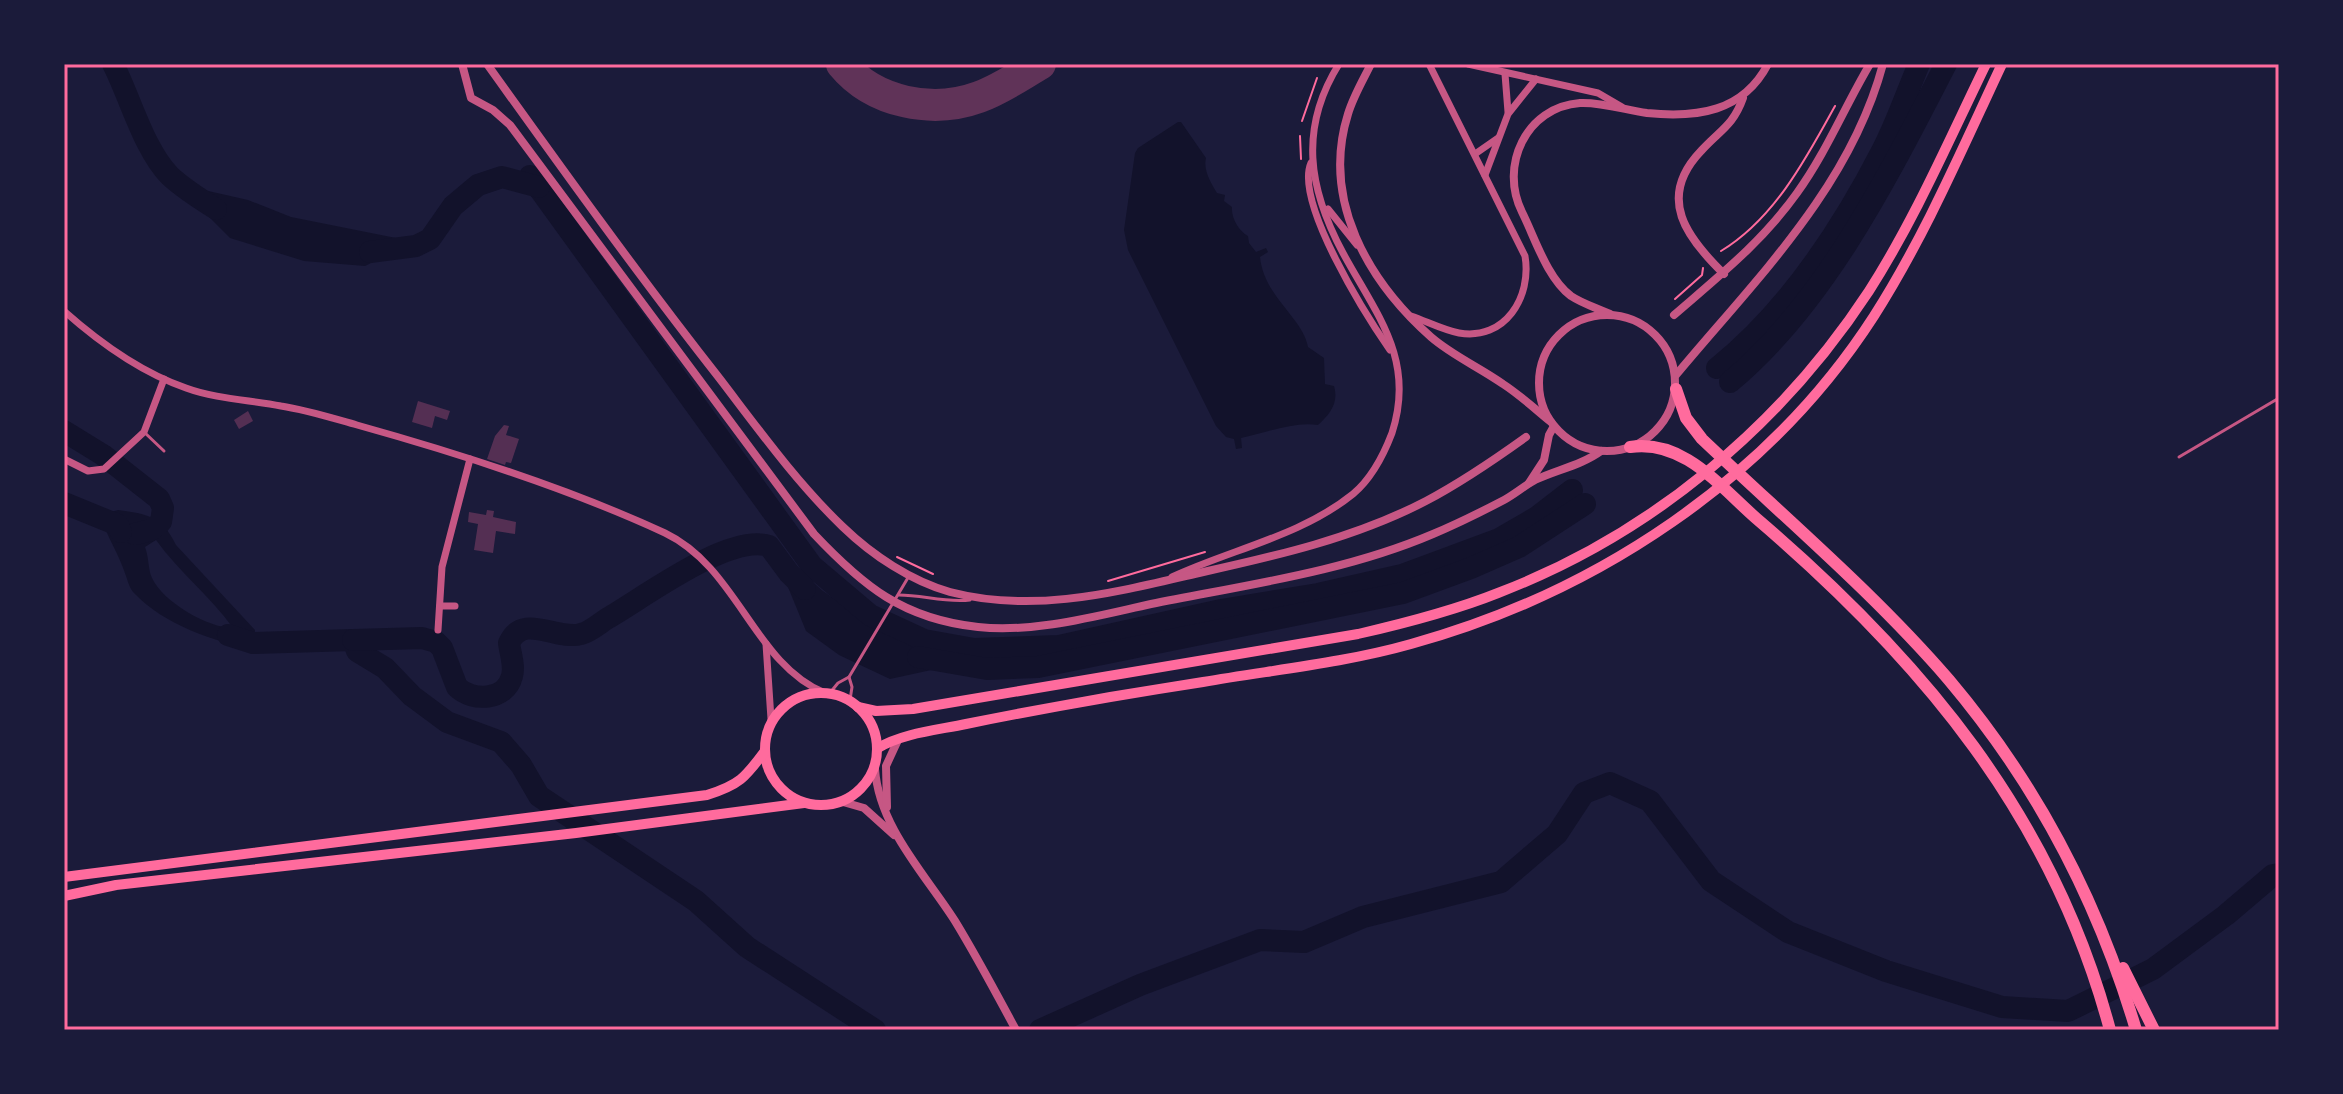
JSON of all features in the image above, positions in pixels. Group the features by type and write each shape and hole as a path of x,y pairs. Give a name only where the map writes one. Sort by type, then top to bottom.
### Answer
{"highway":[{"path":"1676,389 1686,418 1702,439 1863,590 1949,681 2005,754 2041,809 2154,1030"},
{"path":"1630,447 1659,446 1686,458 1756,518 1874,628 1940,700 2024,822 2071,919 2098,987 2110,1030"},
{"path":"2107,941 2136,1030"}],"main road":[{"path":"804,803 778,788 771,777 765,751 771,719 783,706 797,698 827,693 876,711 913,709 1358,634 1437,614 1499,593 1609,540 1683,490 1742,441 1807,374 1836,337 1892,252 1986,64"},
{"path":"878,748 898,740 1031,710 1316,664 1408,645 1517,608 1616,558 1678,517 1752,459 1813,394 1852,346 1911,254 2002,64"},
{"path":"64,896 116,885 576,833 804,803 829,806 843,802 866,784 875,769 878,748 873,727 854,704"},
{"path":"64,875 707,795 734,786 765,751"},
{"path":"64,903 84,892"}],"street":[{"path":"462,64 471,98 493,110 510,125 814,534 858,579 893,602 933,617 979,627 1034,626 1365,558 1432,535 1529,483 1589,460 1601,451"},
{"path":"487,64 680,327 800,481 861,543 910,575 940,588 1021,603 1058,601 1163,582 1307,547 1375,525 1423,503 1470,477 1526,437"},
{"path":"1339,64 1315,114 1309,188 1326,240 1397,359"},
{"path":"1357,245 1343,198 1343,134 1357,91 1371,64"},
{"path":"1408,314 1457,333 1474,333 1495,327 1519,305 1527,281 1525,256 1429,64"},
{"path":"1468,64 1598,93 1624,108"},
{"path":"1724,274 1690,238 1680,215 1680,192 1687,168 1701,150 1736,118 1743,97 1768,64"},
{"path":"1674,315 1724,274 1782,213 1799,191 1870,64"},
{"path":"1676,375 1781,253 1807,217 1835,173 1875,95 1883,64"},
{"path":"1505,74 1508,114"},
{"path":"1485,175 1508,114 1536,79"},
{"path":"1322,200 1357,245 1377,278 1408,314 1445,347 1500,382 1575,443 1601,451 1630,447 1656,431 1672,404 1676,375 1669,352 1654,332 1633,319 1610,314 1579,301 1561,286 1519,205 1513,178 1518,147 1528,131 1549,113 1562,107 1584,103 1648,113 1695,112 1727,105 1743,97"},
{"path":"1475,154 1498,138"},
{"path":"1163,582 1199,564 1287,532 1326,512 1357,491 1382,455 1395,421 1399,402 1397,359 1380,315 1334,235 1312,161"},
{"path":"64,311 113,350 164,379 189,389 285,406 470,459 630,518 677,540 713,569 766,644 808,686 827,693"},
{"path":"1553,424 1544,410 1539,384 1540,370 1549,347 1575,322 1586,317 1610,314"},
{"path":"64,459 88,471 104,469 144,432 164,379"},
{"path":"1529,483 1544,460 1553,424"},
{"path":"438,630 442,567 470,459"},
{"path":"440,606 455,606"},
{"path":"766,644 771,719"},
{"path":"888,819 886,766 898,740"},
{"path":"875,769 876,789 888,819 973,950 1016,1030"},
{"path":"843,802 864,808 901,841"}],"lane":[{"path":"2179,457 2279,398"},
{"path":"144,432 164,451"},
{"path":"827,693 850,676 910,575"},
{"path":"893,602 916,595 948,602 982,598"},
{"path":"850,676 854,704"}],"path":[{"path":"1302,121 1317,78"},
{"path":"1721,251 1744,238 1784,190 1808,155 1834,106"},
{"path":"1675,299 1702,275 1703,267"},
{"path":"1101,583 1204,552"},
{"path":"896,558 940,578"}],"shaded area":[{"path":"1178,122 1206,158 1210,181 1217,193 1225,195 1224,201 1232,207 1234,220 1248,236 1249,243 1256,252 1266,248 1268,252 1260,257 1268,284 1299,326 1308,347 1324,358 1325,384 1334,386 1335,398 1330,412 1318,425 1290,426 1241,438 1242,448 1236,449 1234,439 1226,437 1216,426 1128,250 1124,230 1135,153"},
{"path":"195,188 248,200 291,217 396,238 398,250 365,266 304,261 230,238 188,196"},
{"path":"118,510 145,515 159,522 176,545 255,630 255,650 190,630 146,604 130,587 100,515","holes":["156,540 214,605 233,628 199,619 166,596 151,575 145,547"]},
{"path":"791,563 823,591 886,634 947,655 945,667 890,679 839,655 806,631 781,570"}],"building":[{"path":"418,401 450,411 447,420 435,416 432,428 412,422"},
{"path":"248,411 253,421 239,429 234,420"},
{"path":"504,425 509,426 506,435 519,439 511,463 506,462 505,465 487,459 495,436"},
{"path":"487,510 494,511 493,517 516,522 515,534 496,531 493,553 474,550 478,524 468,522 469,512 486,515"}],"waterway":[{"path":"113,64 145,138 161,165 181,185 216,209"},
{"path":"1717,368 1743,346 1790,295 1831,238 1883,149 1919,64"},
{"path":"1730,382 1765,350 1826,275 1878,192 1946,64"},
{"path":"530,176 812,566 870,615 924,640 974,649 1059,646 1221,610 1318,594 1402,575 1499,539 1537,517 1572,490"},
{"path":"370,252 416,246 430,239 453,206 478,185 502,177 539,187"},
{"path":"64,431 103,455 159,499 163,508 161,522 151,530 135,534"},
{"path":"64,503 118,525 121,532"},
{"path":"918,657 987,669 1038,667 1403,593 1519,547 1585,504"},
{"path":"353,640 422,638 436,642 442,648 457,687 471,695 488,696 509,684 513,668 509,643 515,634 532,628 572,635 584,633 664,583 732,549 769,546 805,589"},
{"path":"228,635 253,643 353,640 357,651 385,668 412,696 447,722 501,742 521,765 539,796 696,901 747,947 875,1030"},
{"path":"1040,1030 1140,985 1260,940 1304,942 1363,917 1501,882 1557,834 1584,793 1610,783 1650,801 1711,881 1788,932 1886,971 2002,1007 2068,1011 2153,969 2226,915 2273,875 2279,874"}],"taxiway":[{"path":"842,64 870,88 905,102 924,104 961,102 979,97 1040,64"}]}
